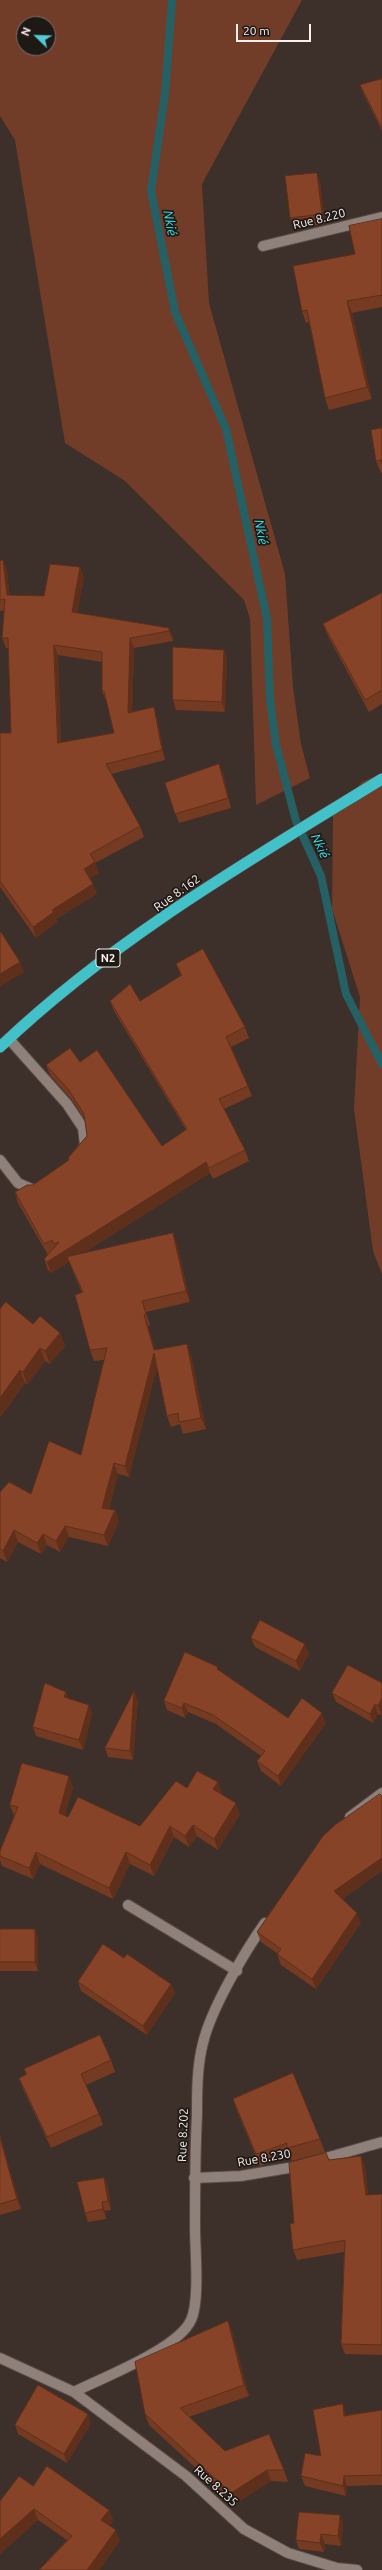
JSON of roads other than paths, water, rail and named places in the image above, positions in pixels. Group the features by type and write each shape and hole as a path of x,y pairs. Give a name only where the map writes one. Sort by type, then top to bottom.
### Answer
{"highway":[{"name":"Rue 8.162","path":"0,1047 67,988 209,885 382,779"}],"street":[{"name":"Rue 8.220","path":"263,246 382,217"},
{"path":"9,1039 34,1068 52,1085 83,1128 86,1145 77,1156"},
{"path":"0,1160 18,1183 34,1190 44,1184"},
{"path":"340,1826 363,1806 382,1793"},
{"path":"128,1905 237,1971"},
{"name":"Rue 8.202","path":"74,2392 140,2361 177,2336 191,2320 195,2292 194,2178 197,2088 203,2043 216,2010 249,1946 272,1913"},
{"name":"Rue 8.230","path":"194,2178 241,2176 294,2167 382,2142"},
{"path":"0,2358 74,2392"},
{"name":"Rue 8.235","path":"74,2392 186,2476 244,2529 288,2552 336,2569 356,2570"}],"waterway":[{"name":"Nkié","path":"172,0 165,94 151,191 175,312 226,429 267,619 270,699 276,745 296,821 321,876 346,994 382,1064"}]}
